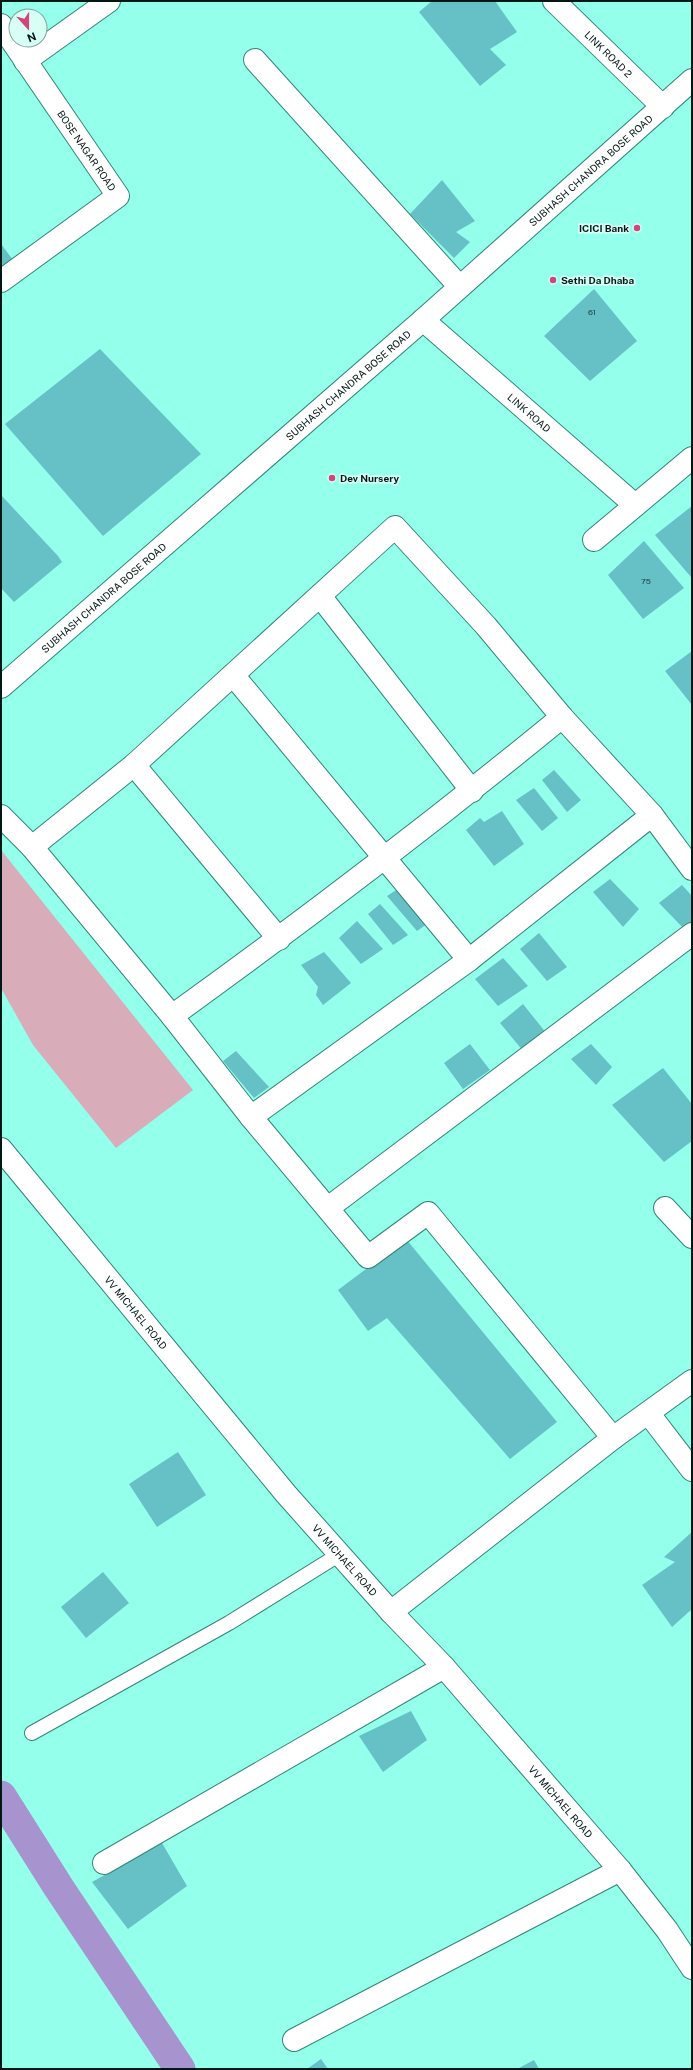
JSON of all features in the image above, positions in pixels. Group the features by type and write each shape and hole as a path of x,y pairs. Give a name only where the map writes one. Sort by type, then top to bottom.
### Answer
{"street":[{"path":"25,61 109,1"},
{"name":"LINK ROAD 2","path":"554,1 663,107"},
{"name":"BOSE NAGAR ROAD","path":"1,26 118,196 1,281"},
{"path":"255,60 460,286"},
{"name":"SUBHASH CHANDRA BOSE ROAD","path":"1,687 423,320 692,80"},
{"name":"LINK ROAD","path":"423,320 635,505"},
{"path":"594,540 692,458"},
{"path":"32,847 134,765 395,526 486,626 562,717 652,815 692,869"},
{"path":"320,596 472,790"},
{"path":"234,675 469,960"},
{"path":"172,1016 279,939 386,858 562,717"},
{"path":"134,765 279,939"},
{"path":"251,1117 469,960 652,815"},
{"path":"1,816 32,847 172,1016 251,1117 368,1257 428,1213 613,1438"},
{"path":"328,1208 692,934"},
{"name":"VV MICHAEL ROAD","path":"1,1149 286,1494 391,1612 444,1667 620,1870 667,1930 692,1968"},
{"path":"665,1208 692,1237"},
{"path":"391,1612 613,1438 649,1414 692,1381"},
{"path":"649,1414 692,1470"},
{"path":"104,1863 444,1667"},
{"path":"294,2040 620,1870"}],"lane":[{"path":"32,1733 229,1623 340,1554"}],"shaded area":[{"path":"1,850 193,1090 116,1148 33,1045 1,988"}],"building":[{"path":"432,1 495,1 517,32 490,49 506,65 480,86 419,12"},
{"path":"442,180 475,221 456,232 470,242 454,258 410,214"},
{"path":"1,244 13,260 1,268"},
{"path":"594,289 637,341 590,381 544,336"},
{"path":"100,349 201,454 103,536 5,424"},
{"path":"1,495 62,562 14,602 1,588"},
{"path":"692,506 692,576 691,577 655,535"},
{"path":"644,541 684,588 643,619 608,575"},
{"path":"692,651 692,705 665,671"},
{"path":"554,770 581,800 567,812 542,780"},
{"path":"534,788 558,818 542,831 516,800"},
{"path":"502,811 524,844 494,866 466,830 480,818 484,822"},
{"path":"610,879 639,909 623,927 593,892"},
{"path":"682,885 692,896 692,929 688,933 659,903"},
{"path":"401,887 431,921 417,931 387,896"},
{"path":"380,904 408,935 393,945 368,914"},
{"path":"357,921 383,949 361,964 339,938"},
{"path":"539,933 567,967 547,981 520,949"},
{"path":"324,952 351,983 323,1005 316,995 318,987 301,965"},
{"path":"503,958 528,986 498,1006 475,979"},
{"path":"523,1004 547,1034 524,1052 500,1023"},
{"path":"470,1044 490,1070 463,1089 444,1063"},
{"path":"591,1044 612,1067 596,1085 571,1059"},
{"path":"236,1051 269,1087 254,1098 223,1061"},
{"path":"663,1068 692,1104 692,1141 664,1162 612,1105"},
{"path":"406,1239 557,1422 510,1459 387,1318 368,1331 338,1290"},
{"path":"178,1452 206,1495 157,1527 129,1484"},
{"path":"692,1532 692,1609 672,1627 642,1585 675,1562 664,1557"},
{"path":"103,1572 129,1603 86,1638 61,1607"},
{"path":"411,1711 427,1740 383,1772 359,1736"},
{"path":"162,1843 187,1886 128,1929 92,1882"},
{"path":"321,2059 328,2069 307,2069"},
{"path":"534,2060 539,2069 517,2069"}],"waterway":[{"path":"1,1796 59,1888 180,2069"}],"place":[{"name":"ICICI Bank","path":"637,228"},
{"name":"Sethi Da Dhaba","path":"553,280"},
{"name":"Dev Nursery","path":"332,478"}]}
